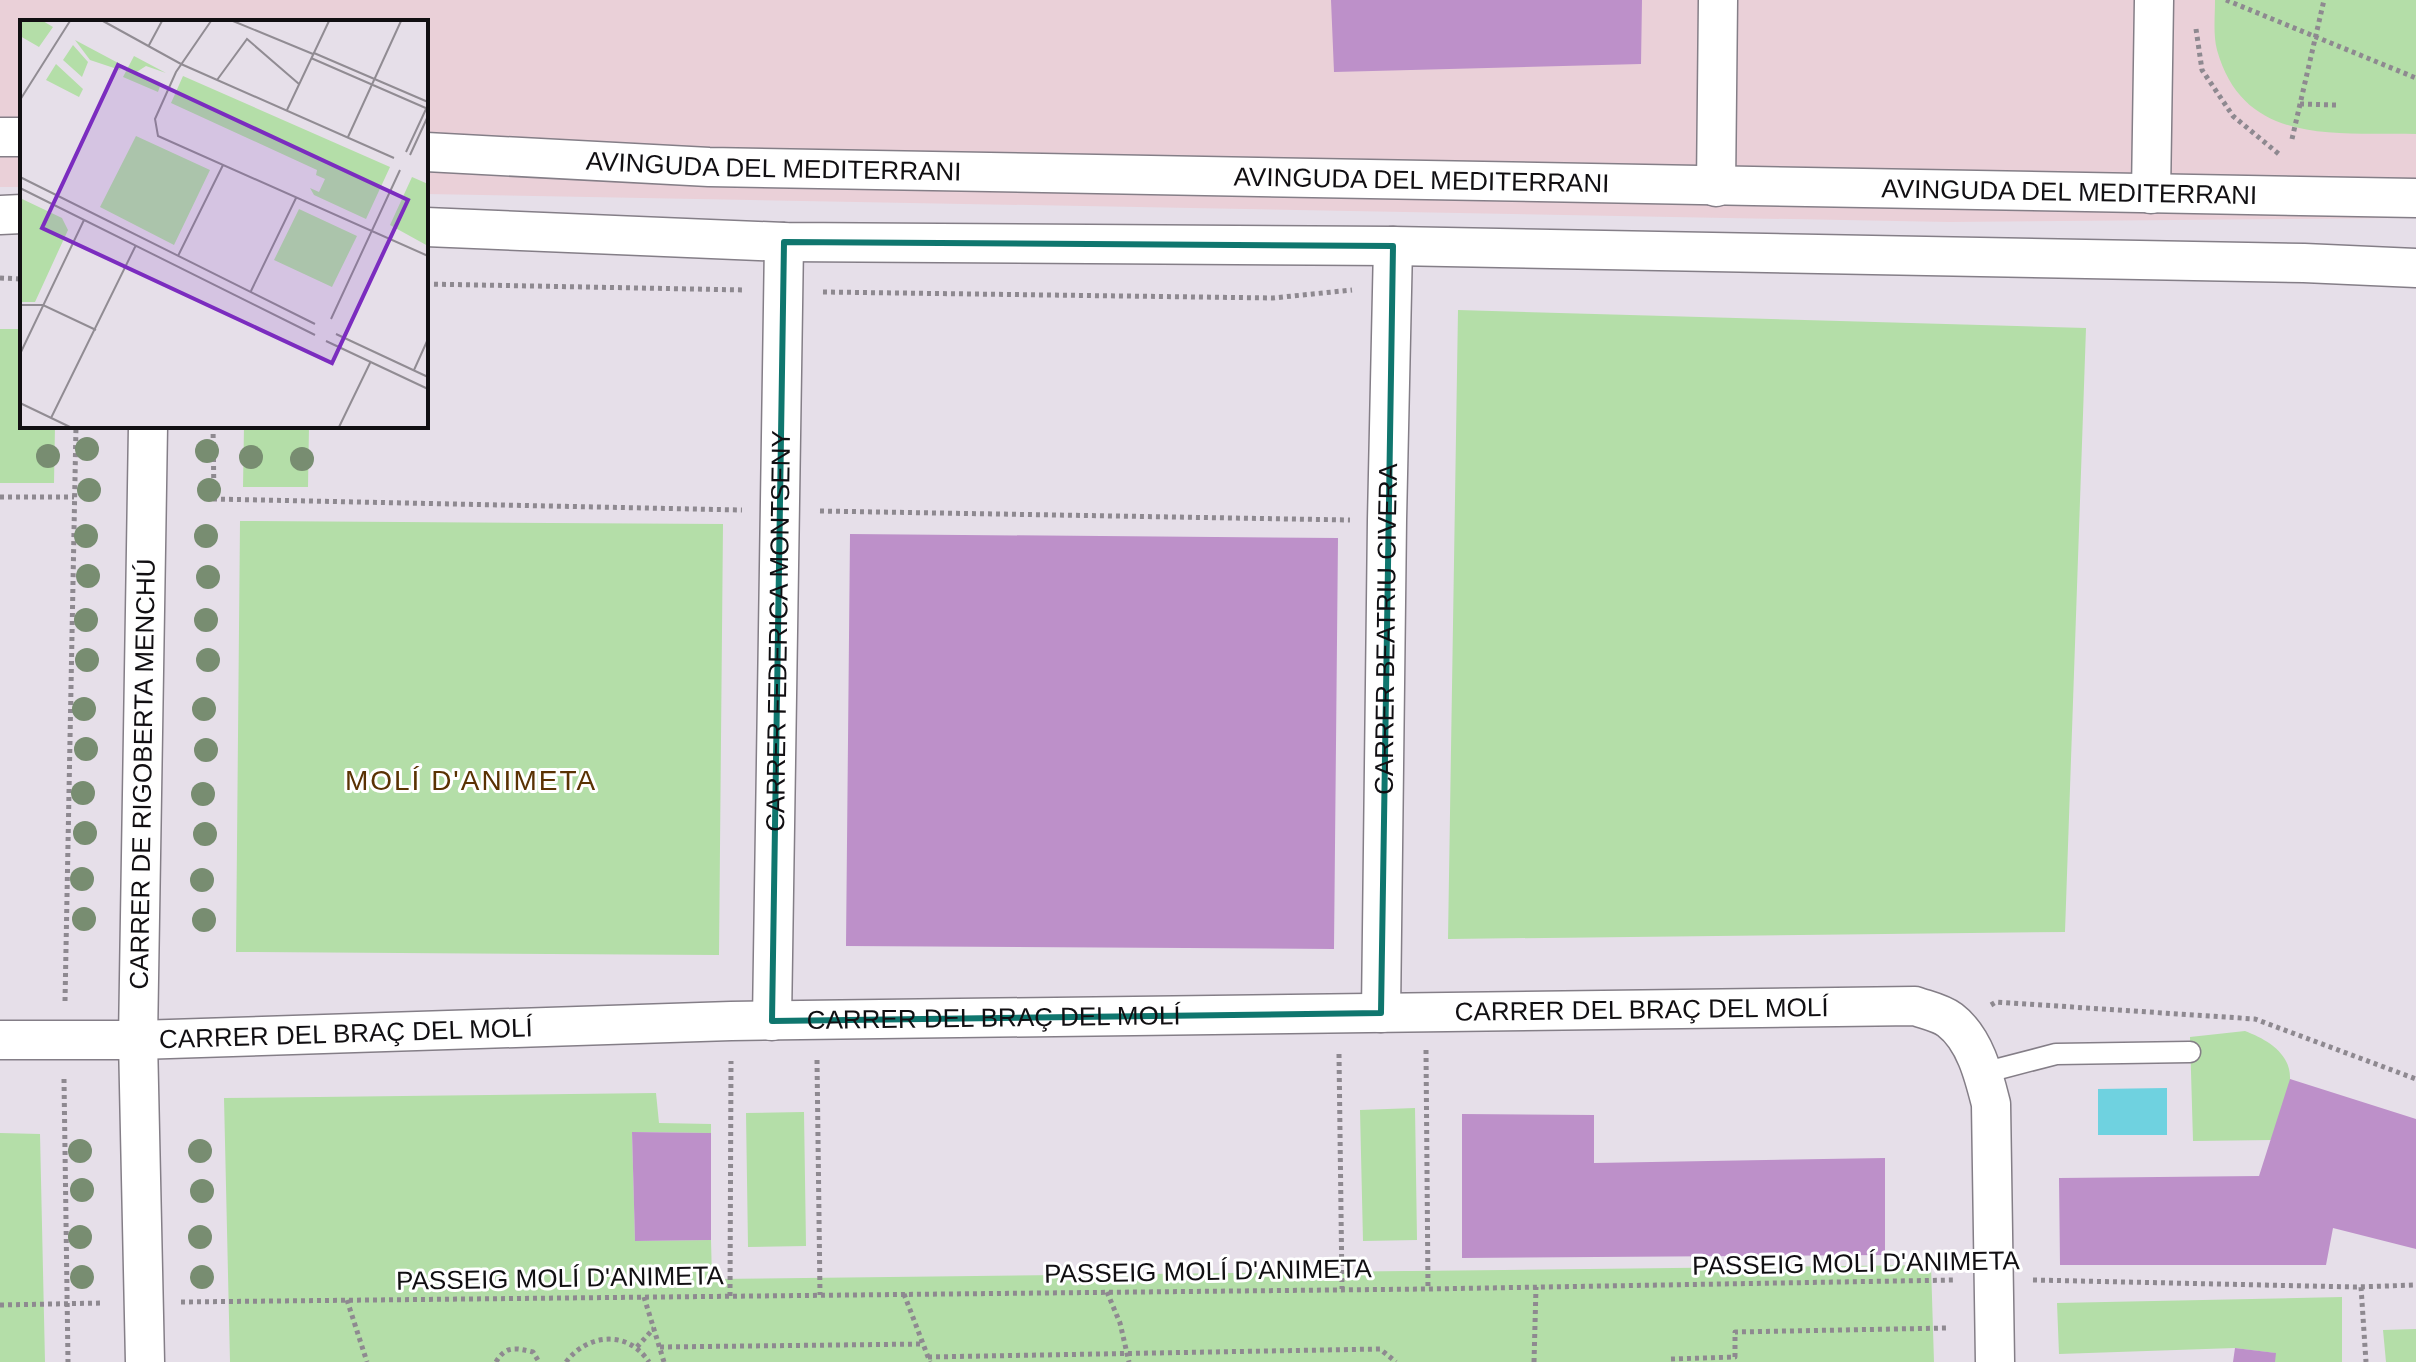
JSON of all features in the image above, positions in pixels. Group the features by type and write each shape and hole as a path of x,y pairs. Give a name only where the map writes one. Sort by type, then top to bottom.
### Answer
{"street":[{"path":"1716,187 1718,0"},
{"path":"2151,194 2154,0"},
{"name":"AVINGUDA DEL MEDITERRANI","path":"428,152 709,167 2416,198"},
{"path":"0,215 20,214"},
{"path":"428,227 784,242 1393,246 2416,268"},
{"name":"CARRER FEDERICA MONTSENY","path":"772,1021 784,242"},
{"name":"CARRER BEATRIU CIVERA","path":"1381,1013 1393,246"},
{"name":"CARRER DE RIGOBERTA MENCHÚ","path":"145,1362 138,1040 148,428"},
{"name":"CARRER DEL BRAÇ DEL MOLÍ","path":"0,1040 138,1040 731,1021 1915,1006 1950,1020 1977,1059"},
{"path":"1977,1059 1991,1104 1995,1362"}],"lane":[{"path":"1977,1059 2056,1054 2190,1052"}],"path":[{"path":"2226,0 2416,78"},
{"path":"2292,139 2324,0"},
{"path":"2300,104 2336,105"},
{"path":"0,278 20,279"},
{"path":"68,1362 64,1040 76,428"},
{"path":"0,497 74,497"},
{"path":"1426,1013 1428,1289"},
{"path":"1338,1014 1342,1289"},
{"path":"817,1020 820,1295"},
{"path":"730,1296 731,1021"},
{"name":"PASSEIG MOLÍ D'ANIMETA","path":"0,1305 1428,1289 1994,1279 2361,1287 2416,1285"},
{"path":"1534,1362 1536,1287"},
{"path":"2361,1287 2366,1362"},
{"path":"1107,1292 1120,1323 1129,1362"},
{"path":"904,1294 929,1360 1380,1349 1396,1362"},
{"path":"644,1297 664,1362"},
{"path":"347,1300 367,1362"},
{"path":"637,1347 654,1328"},
{"path":"1671,1359 1735,1360 1735,1332 1948,1328"},
{"path":"566,1362 577,1349 590,1341 605,1338 622,1340 637,1347 649,1362"},
{"path":"660,1347 923,1344"},
{"path":"496,1362 501,1354 515,1348 533,1352 539,1362"}],"highlighted area":[{"path":"784,242 1393,246 1381,1013 772,1021"}],"shaded area":[{"path":"0,0 2416,0 2416,218 1949,222 428,194 428,20 20,20 20,187 0,187"}],"green space":[{"path":"2215,0 2416,0 2416,134 2355,134 2297,128 2271,119 2248,104 2230,81 2217,50"},
{"path":"1458,310 2086,328 2065,932 1448,939"},
{"path":"0,329 20,329 20,428 55,428 54,483 0,483"},
{"path":"244,428 309,428 308,487 243,487"},
{"path":"240,521 723,524 719,955 236,952"},
{"path":"2245,1031 2276,1048 2289,1070 2288,1092 2272,1140 2193,1141 2190,1037"},
{"path":"656,1093 659,1123 711,1124 711,1133 632,1132 635,1241 711,1240 712,1279 1931,1265 1934,1362 230,1362 224,1098"},
{"path":"1415,1108 1417,1240 1363,1241 1360,1110"},
{"path":"804,1112 806,1246 748,1247 746,1113"},
{"path":"0,1133 40,1134 45,1362 0,1362"},
{"path":"2342,1297 2342,1362 2275,1362 2275,1353 2235,1348 2059,1354 2057,1303"},
{"path":"2416,1329 2416,1362 2386,1362 2383,1330"}],"water":[{"path":"2167,1088 2167,1135 2098,1135 2098,1089"}],"building":[{"path":"1331,0 1642,0 1641,64 1334,72"},
{"path":"850,534 1338,538 1334,949 846,946"},
{"path":"2290,1079 2416,1119 2416,1249 2333,1228 2326,1265 2060,1265 2059,1178 2259,1176"},
{"path":"1462,1114 1594,1115 1594,1163 1885,1158 1885,1255 1462,1258"},
{"path":"632,1132 711,1133 711,1240 635,1241"},
{"path":"2235,1348 2276,1353 2275,1362 2233,1362"}],"district":[{"name":"MOLÍ D'ANIMETA","path":"471,780"}]}
